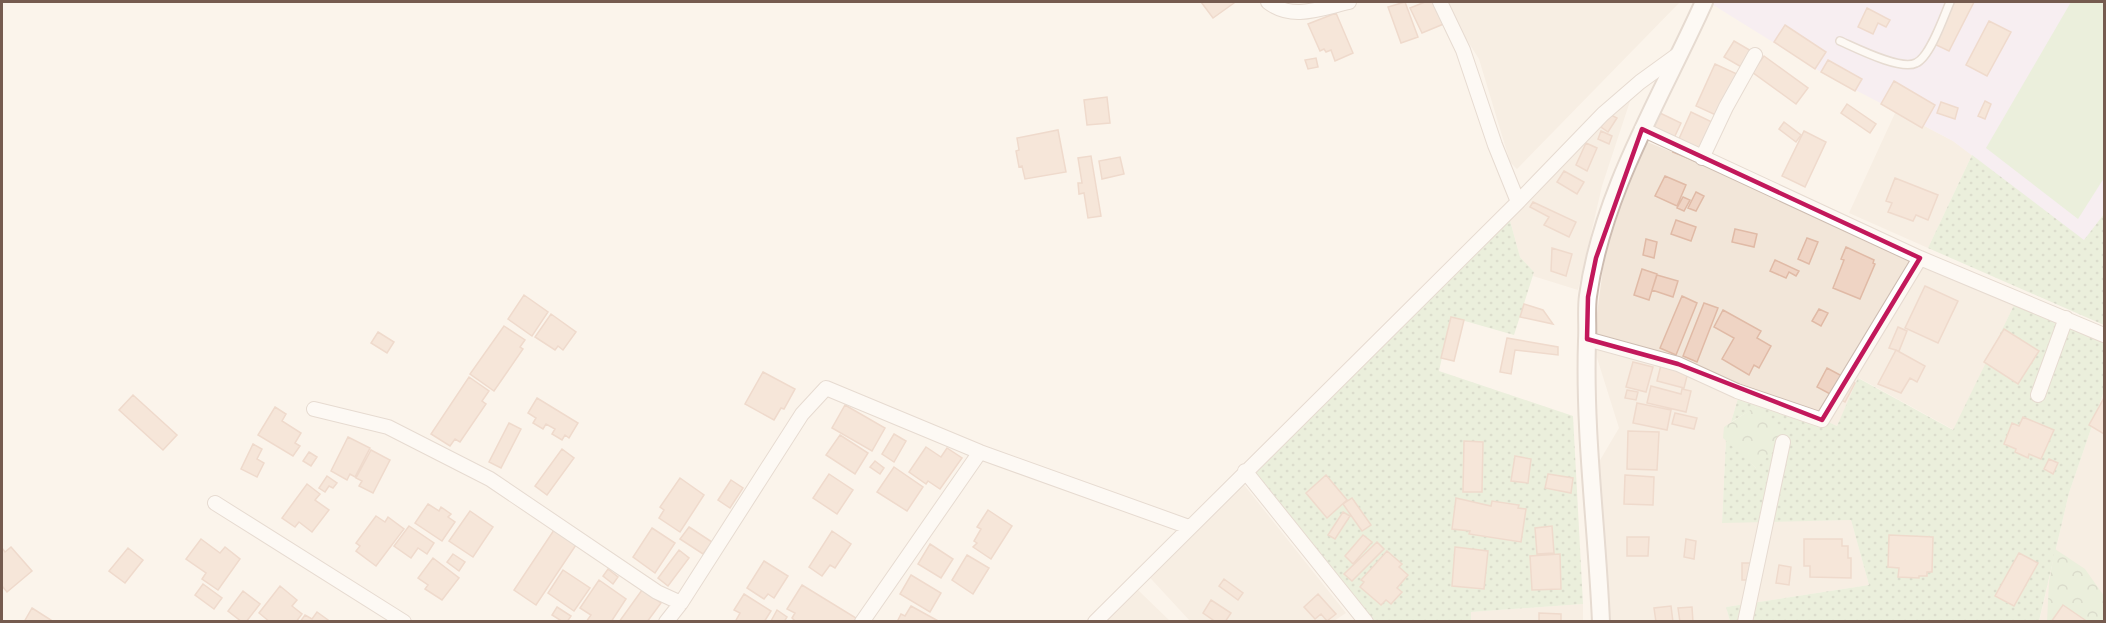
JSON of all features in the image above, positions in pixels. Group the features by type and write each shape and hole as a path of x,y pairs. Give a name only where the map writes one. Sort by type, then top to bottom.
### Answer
{"street":[{"path":"1268,2 1281,10 1295,13 1349,2"},
{"path":"1440,2 1463,50 1495,145 1518,202"},
{"path":"1602,621 1587,401 1588,297 1596,258 1608,219 1642,129 1682,52 1704,2"},
{"path":"1095,621 1620,99 1682,52"},
{"path":"1702,158 1726,106 1755,55"},
{"path":"1642,129 1920,258 2104,335"},
{"path":"1587,339 1678,364 1737,391 1822,420 1920,258"},
{"path":"2038,395 2066,318"},
{"path":"666,621 681,603 802,414 826,388 980,452 1189,527"},
{"path":"314,409 388,427 490,479 657,592 681,603"},
{"path":"1745,621 1783,442"},
{"path":"862,621 980,452"},
{"path":"1245,471 1366,621"},
{"path":"215,503 404,621"}],"lane":[{"path":"1840,41 1898,64 1916,64 1927,52 1950,2"}],"highlighted area":[{"path":"1642,129 1920,258 1822,420 1678,364 1587,339 1588,297 1596,258"}],"shaded area":[{"path":"1443,2 1680,2 1517,169 1510,162 1479,59"},
{"path":"1710,2 2104,2 2104,214 2084,241 1953,141 1821,72"},
{"path":"1634,89 1602,186 1578,290 1533,276 1534,272 1520,257 1506,206"},
{"path":"1896,111 1953,141 1972,155 1928,248 1849,213"},
{"path":"1635,137 1741,180 2016,301 1954,430 1859,378 1837,426 1796,407 1594,337 1606,245"},
{"path":"1593,345 1688,370 1739,395 1726,439 1722,522 1851,520 1869,585 1726,607 1730,621 1607,621 1596,467 1619,428"},
{"path":"2104,391 2104,621 2039,622 2069,493"},
{"path":"1237,476 1346,613 1334,621 1190,621 1141,568"},
{"path":"1138,590 1170,621 1103,622"},
{"path":"1583,604 1583,621 1471,621 1470,612"}],"green space":[{"path":"2071,2 2104,2 2104,178 2078,219 1986,148"},
{"path":"1972,155 2084,240 2104,214 2104,325 1928,248"},
{"path":"1506,206 1520,257 1534,272 1514,335 1451,317 1439,371 1573,416 1583,604 1471,612 1471,621 1369,621 1246,465"},
{"path":"2016,301 2104,339 2104,391 2069,493 2039,621 1730,621 1726,607 1869,585 1851,520 1722,523 1726,439 1756,468 1756,407 1731,422 1739,395 1796,407 1837,426 1858,378 1953,430"},
{"path":"1755,407 1780,426 1783,442 1756,468 1723,438 1724,427"},
{"path":"2055,549 2085,569 2104,596 2104,621 2047,622 2049,582"}],"building":[{"path":"1201,2 1233,2 1234,3 1213,18"},
{"path":"1405,2 1418,37 1401,43 1388,7"},
{"path":"1425,2 1436,2 1446,23 1422,33 1410,8"},
{"path":"1953,2 1974,2 1949,51 1932,43"},
{"path":"1867,8 1890,20 1886,27 1878,23 1873,34 1858,27"},
{"path":"1336,13 1353,53 1335,61 1331,50 1320,51 1308,24"},
{"path":"1989,21 2011,32 1987,76 1966,65"},
{"path":"1785,25 1826,52 1815,69 1774,42"},
{"path":"1734,41 1753,52 1743,68 1724,57"},
{"path":"1764,56 1808,88 1796,104 1752,72"},
{"path":"1316,58 1318,67 1308,69 1305,60"},
{"path":"1828,60 1862,79 1855,91 1821,72"},
{"path":"1715,64 1737,74 1718,116 1696,106"},
{"path":"1894,81 1935,105 1922,128 1881,104"},
{"path":"1107,97 1110,123 1087,125 1084,100"},
{"path":"1985,101 1991,104 1985,119 1978,116"},
{"path":"1941,102 1958,108 1955,119 1937,113"},
{"path":"1847,104 1876,124 1870,133 1841,113"},
{"path":"1691,112 1712,122 1695,161 1673,152"},
{"path":"1660,113 1681,123 1674,138 1653,128"},
{"path":"1609,114 1617,118 1608,132 1601,127"},
{"path":"1784,122 1801,135 1796,142 1779,129"},
{"path":"1058,130 1066,172 1025,179 1022,166 1019,167 1016,151 1019,150 1017,138"},
{"path":"1601,131 1612,136 1609,144 1598,139"},
{"path":"1804,131 1826,142 1805,187 1782,176"},
{"path":"1586,143 1597,148 1587,171 1576,165"},
{"path":"1091,156 1101,216 1088,218 1084,193 1079,194 1078,183 1082,183 1078,158"},
{"path":"1120,157 1124,174 1102,179 1099,161"},
{"path":"1564,171 1584,182 1577,194 1557,182"},
{"path":"1665,176 1686,185 1677,206 1655,196"},
{"path":"1895,178 1938,195 1928,220 1916,215 1913,221 1888,212 1892,203 1886,201"},
{"path":"1696,192 1704,196 1696,211 1688,208"},
{"path":"1683,197 1690,200 1684,211 1677,208"},
{"path":"1533,202 1576,222 1569,237 1544,225 1549,217 1530,207"},
{"path":"1676,220 1696,227 1691,241 1671,234"},
{"path":"1735,229 1757,234 1754,247 1732,242"},
{"path":"1807,238 1818,242 1809,264 1798,259"},
{"path":"1646,239 1657,242 1654,258 1643,255"},
{"path":"1846,247 1874,260 1875,264 1860,299 1833,288 1844,260 1841,259"},
{"path":"1552,248 1572,254 1566,276 1551,271"},
{"path":"1775,260 1799,271 1796,276 1789,272 1786,278 1770,271"},
{"path":"1642,269 1657,274 1649,300 1634,295"},
{"path":"1657,275 1678,281 1673,297 1652,290"},
{"path":"1925,286 1958,301 1938,343 1905,328"},
{"path":"524,295 548,312 532,336 508,319"},
{"path":"1682,296 1697,303 1676,355 1660,348"},
{"path":"1704,303 1718,308 1697,362 1683,356"},
{"path":"1524,304 1543,310 1553,324 1520,317"},
{"path":"1819,309 1828,313 1821,326 1812,321"},
{"path":"1723,310 1761,331 1757,338 1771,346 1759,368 1754,365 1749,375 1722,359 1734,338 1714,327"},
{"path":"551,314 576,332 563,350 558,346 555,350 535,337"},
{"path":"1451,317 1464,320 1454,361 1441,358"},
{"path":"504,326 525,340 520,347 523,349 494,391 470,374"},
{"path":"1898,327 1907,331 1899,351 1889,348"},
{"path":"2004,329 2039,351 2018,384 1984,362"},
{"path":"378,332 394,342 387,353 371,343"},
{"path":"1507,338 1558,347 1558,355 1515,350 1511,374 1500,372"},
{"path":"1896,350 1925,366 1917,382 1910,378 1901,393 1878,384"},
{"path":"1633,362 1653,367 1646,392 1626,387"},
{"path":"1661,365 1688,372 1684,388 1657,381"},
{"path":"1827,368 1855,383 1845,402 1817,387"},
{"path":"763,372 795,389 784,409 781,408 774,420 745,404"},
{"path":"469,377 489,391 482,401 486,404 460,442 455,439 450,446 431,434"},
{"path":"1651,386 1681,394 1682,389 1691,391 1686,412 1647,403"},
{"path":"1627,390 1638,392 1636,400 1625,398"},
{"path":"133,395 177,435 163,450 119,410"},
{"path":"537,398 578,423 569,438 565,435 562,440 552,434 555,429 546,424 543,429 533,423 536,418 528,413"},
{"path":"2104,398 2104,434 2089,425"},
{"path":"1637,403 1671,410 1667,430 1633,423"},
{"path":"845,405 885,428 872,451 832,428"},
{"path":"275,407 286,414 282,421 301,433 295,443 300,446 293,456 258,435"},
{"path":"1675,413 1697,418 1694,429 1672,424"},
{"path":"2023,417 2054,430 2041,459 2029,454 2028,458 2004,444 2012,423 2019,426"},
{"path":"509,423 521,429 501,468 489,462"},
{"path":"1628,431 1659,432 1657,470 1627,469"},
{"path":"894,434 906,441 894,462 882,454"},
{"path":"840,435 868,453 855,474 826,455"},
{"path":"348,437 370,448 355,477 350,474 347,480 331,471"},
{"path":"1464,441 1483,442 1482,492 1463,492"},
{"path":"253,444 262,449 257,459 264,463 257,477 241,469"},
{"path":"926,447 941,457 947,448 962,458 940,489 928,481 926,484 909,472"},
{"path":"562,449 574,458 547,495 535,486"},
{"path":"371,450 390,460 373,493 359,486 362,481 356,478"},
{"path":"309,452 317,457 311,466 303,461"},
{"path":"1515,456 1531,459 1528,483 1511,481"},
{"path":"2049,459 2058,463 2053,474 2044,469"},
{"path":"875,461 884,468 880,474 870,467"},
{"path":"894,467 923,487 907,511 877,492"},
{"path":"829,474 853,490 837,514 813,498"},
{"path":"1548,474 1573,478 1571,493 1545,488"},
{"path":"1326,475 1347,500 1327,518 1306,493"},
{"path":"1625,475 1654,477 1653,505 1624,504"},
{"path":"327,476 337,483 333,488 329,486 325,492 319,488"},
{"path":"680,478 704,495 680,532 659,518 664,510 660,507"},
{"path":"731,480 743,488 730,508 718,500"},
{"path":"307,484 320,494 315,500 329,510 312,532 299,522 295,527 282,518"},
{"path":"1352,498 1371,525 1362,531 1343,504"},
{"path":"1456,498 1491,506 1492,501 1519,505 1518,508 1526,509 1521,542 1452,529"},
{"path":"428,504 439,511 441,507 451,514 448,517 455,522 442,541 415,523"},
{"path":"988,510 1012,526 991,559 973,547 977,543 974,541 981,529 977,527"},
{"path":"470,511 493,527 473,557 449,541"},
{"path":"1343,512 1350,516 1335,539 1328,535"},
{"path":"376,516 385,522 388,517 404,529 376,566 356,551 360,546 356,543"},
{"path":"409,526 434,543 427,554 418,548 411,558 394,546"},
{"path":"1552,526 1554,553 1537,554 1535,528"},
{"path":"689,527 712,542 703,554 680,539"},
{"path":"652,528 675,543 655,573 633,557"},
{"path":"554,530 576,545 536,605 514,590"},
{"path":"832,531 851,544 835,568 830,565 822,576 809,567"},
{"path":"1363,535 1372,542 1353,564 1345,556"},
{"path":"1889,535 1933,537 1932,572 1927,572 1927,576 1919,576 1919,578 1898,577 1899,568 1888,567"},
{"path":"1627,537 1649,537 1648,556 1627,556"},
{"path":"201,539 220,553 225,547 240,559 218,590 202,579 206,573 186,559"},
{"path":"1686,539 1696,541 1694,559 1684,557"},
{"path":"1804,539 1842,539 1842,546 1848,546 1848,558 1851,558 1851,578 1810,577 1810,566 1804,566"},
{"path":"1377,542 1384,549 1352,581 1344,574"},
{"path":"930,544 953,559 941,578 918,564"},
{"path":"11,547 32,571 7,592 2,586 2,548 5,552"},
{"path":"1455,547 1488,551 1484,589 1452,586"},
{"path":"128,548 143,560 125,583 109,571"},
{"path":"679,550 689,558 668,586 658,578"},
{"path":"1387,551 1402,564 1399,567 1408,575 1397,588 1402,592 1391,604 1386,600 1381,605 1360,587 1364,582 1361,580"},
{"path":"2019,553 2038,563 2014,606 1995,596"},
{"path":"453,554 465,562 459,571 447,562"},
{"path":"1560,554 1561,589 1532,590 1530,556"},
{"path":"967,555 989,568 973,594 952,580"},
{"path":"433,558 459,578 442,600 425,589 428,585 418,578"},
{"path":"764,561 788,576 774,598 768,594 764,599 747,588"},
{"path":"1742,563 1760,563 1760,580 1742,580"},
{"path":"1779,565 1791,567 1789,585 1776,583"},
{"path":"608,569 618,577 613,584 603,576"},
{"path":"563,570 590,588 574,611 548,593"},
{"path":"911,575 941,593 930,612 900,594"},
{"path":"1224,579 1243,593 1238,600 1219,586"},
{"path":"599,580 626,599 611,622 586,622 591,615 580,608"},
{"path":"203,584 222,598 214,609 195,595"},
{"path":"802,585 856,618 854,622 793,622 792,618 795,613 787,609"},
{"path":"280,586 297,600 292,606 302,614 296,622 270,622 259,613"},
{"path":"642,590 661,603 647,622 619,622"},
{"path":"243,591 260,604 246,622 242,622 228,611"},
{"path":"744,594 771,611 764,622 735,622 740,613 734,610"},
{"path":"1318,594 1336,614 1327,621 1321,614 1315,619 1304,607"},
{"path":"1211,600 1231,613 1225,622 1216,622 1203,613"},
{"path":"2063,605 2085,620 2083,622 2051,622"},
{"path":"911,606 940,622 897,622 901,614 905,616"},
{"path":"1671,606 1673,622 1656,622 1654,608"},
{"path":"557,607 571,616 567,622 552,615"},
{"path":"1692,607 1693,622 1680,622 1678,608"},
{"path":"32,608 54,622 24,622"},
{"path":"777,610 787,617 784,622 771,621"},
{"path":"317,612 328,620 327,622 300,622 305,615 312,619"},
{"path":"1539,613 1561,614 1561,622 1539,622"}]}
